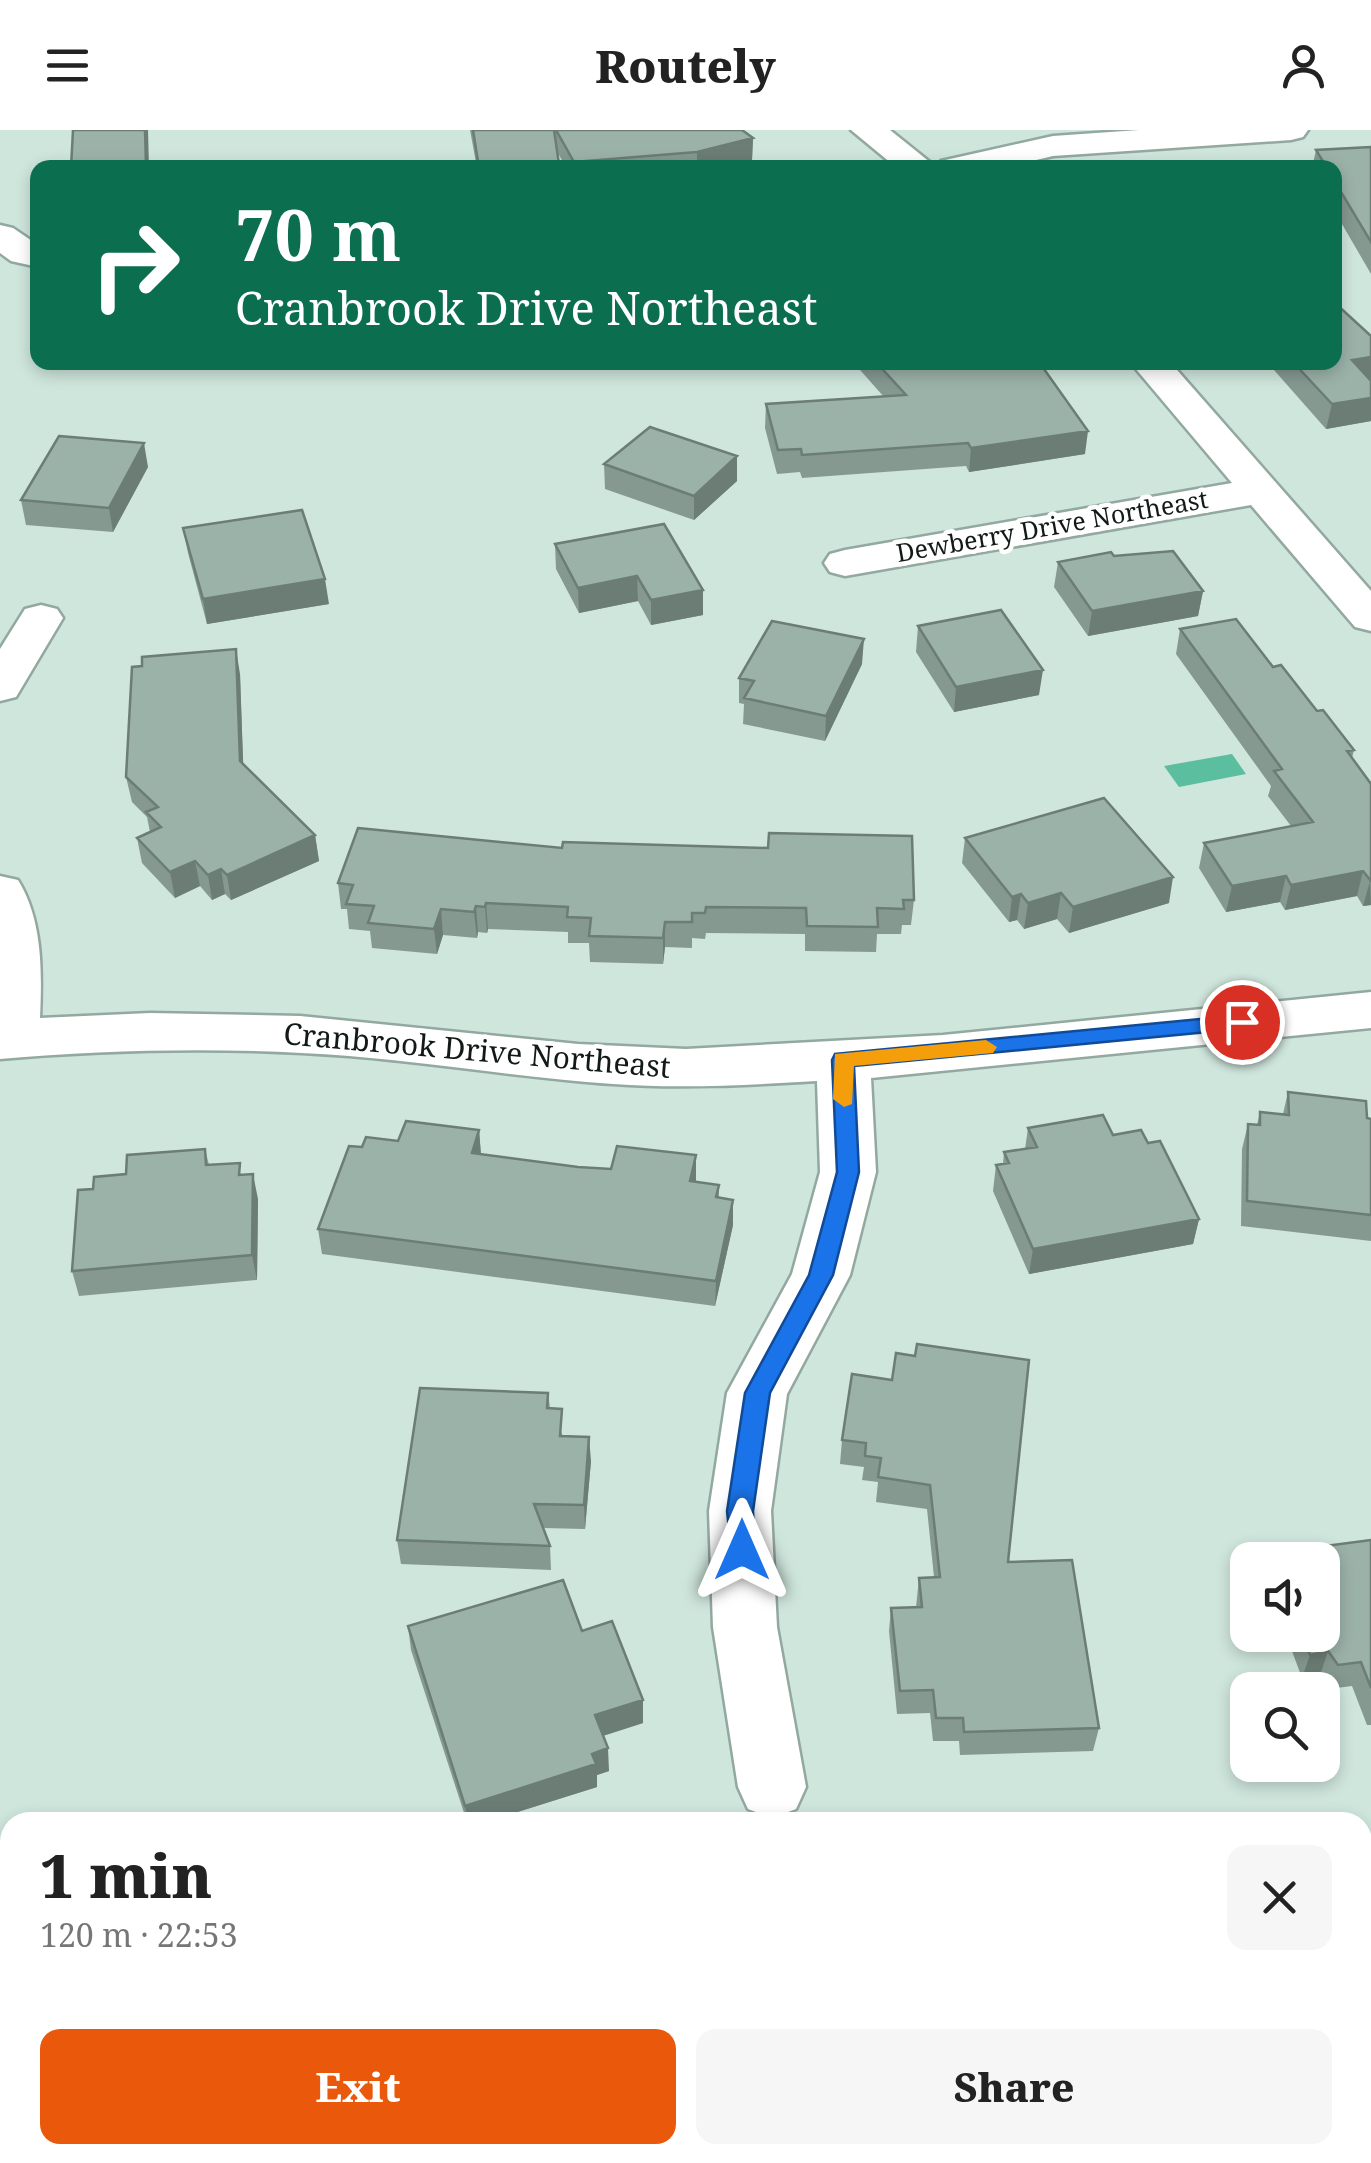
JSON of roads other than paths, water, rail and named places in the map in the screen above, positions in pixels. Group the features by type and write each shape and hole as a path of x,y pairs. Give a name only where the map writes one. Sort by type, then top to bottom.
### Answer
{"street":[{"path":"868,130 909,160"},
{"path":"989,160 1053,146 1290,130"},
{"path":"1156,370 1371,618"},
{"name":"Dewberry Drive Northeast","path":"845,563 1260,491"},
{"path":"0,687 41,618"},
{"path":"0,892 11,922 18,976 6,1039"},
{"name":"Cranbrook Drive Northeast","path":"6,1039 202,1030 400,1042 592,1066 686,1068 843,1060 1371,1010"},
{"path":"772,1787 745,1626 740,1511 757,1393 821,1275 848,1172 843,1060"}]}
